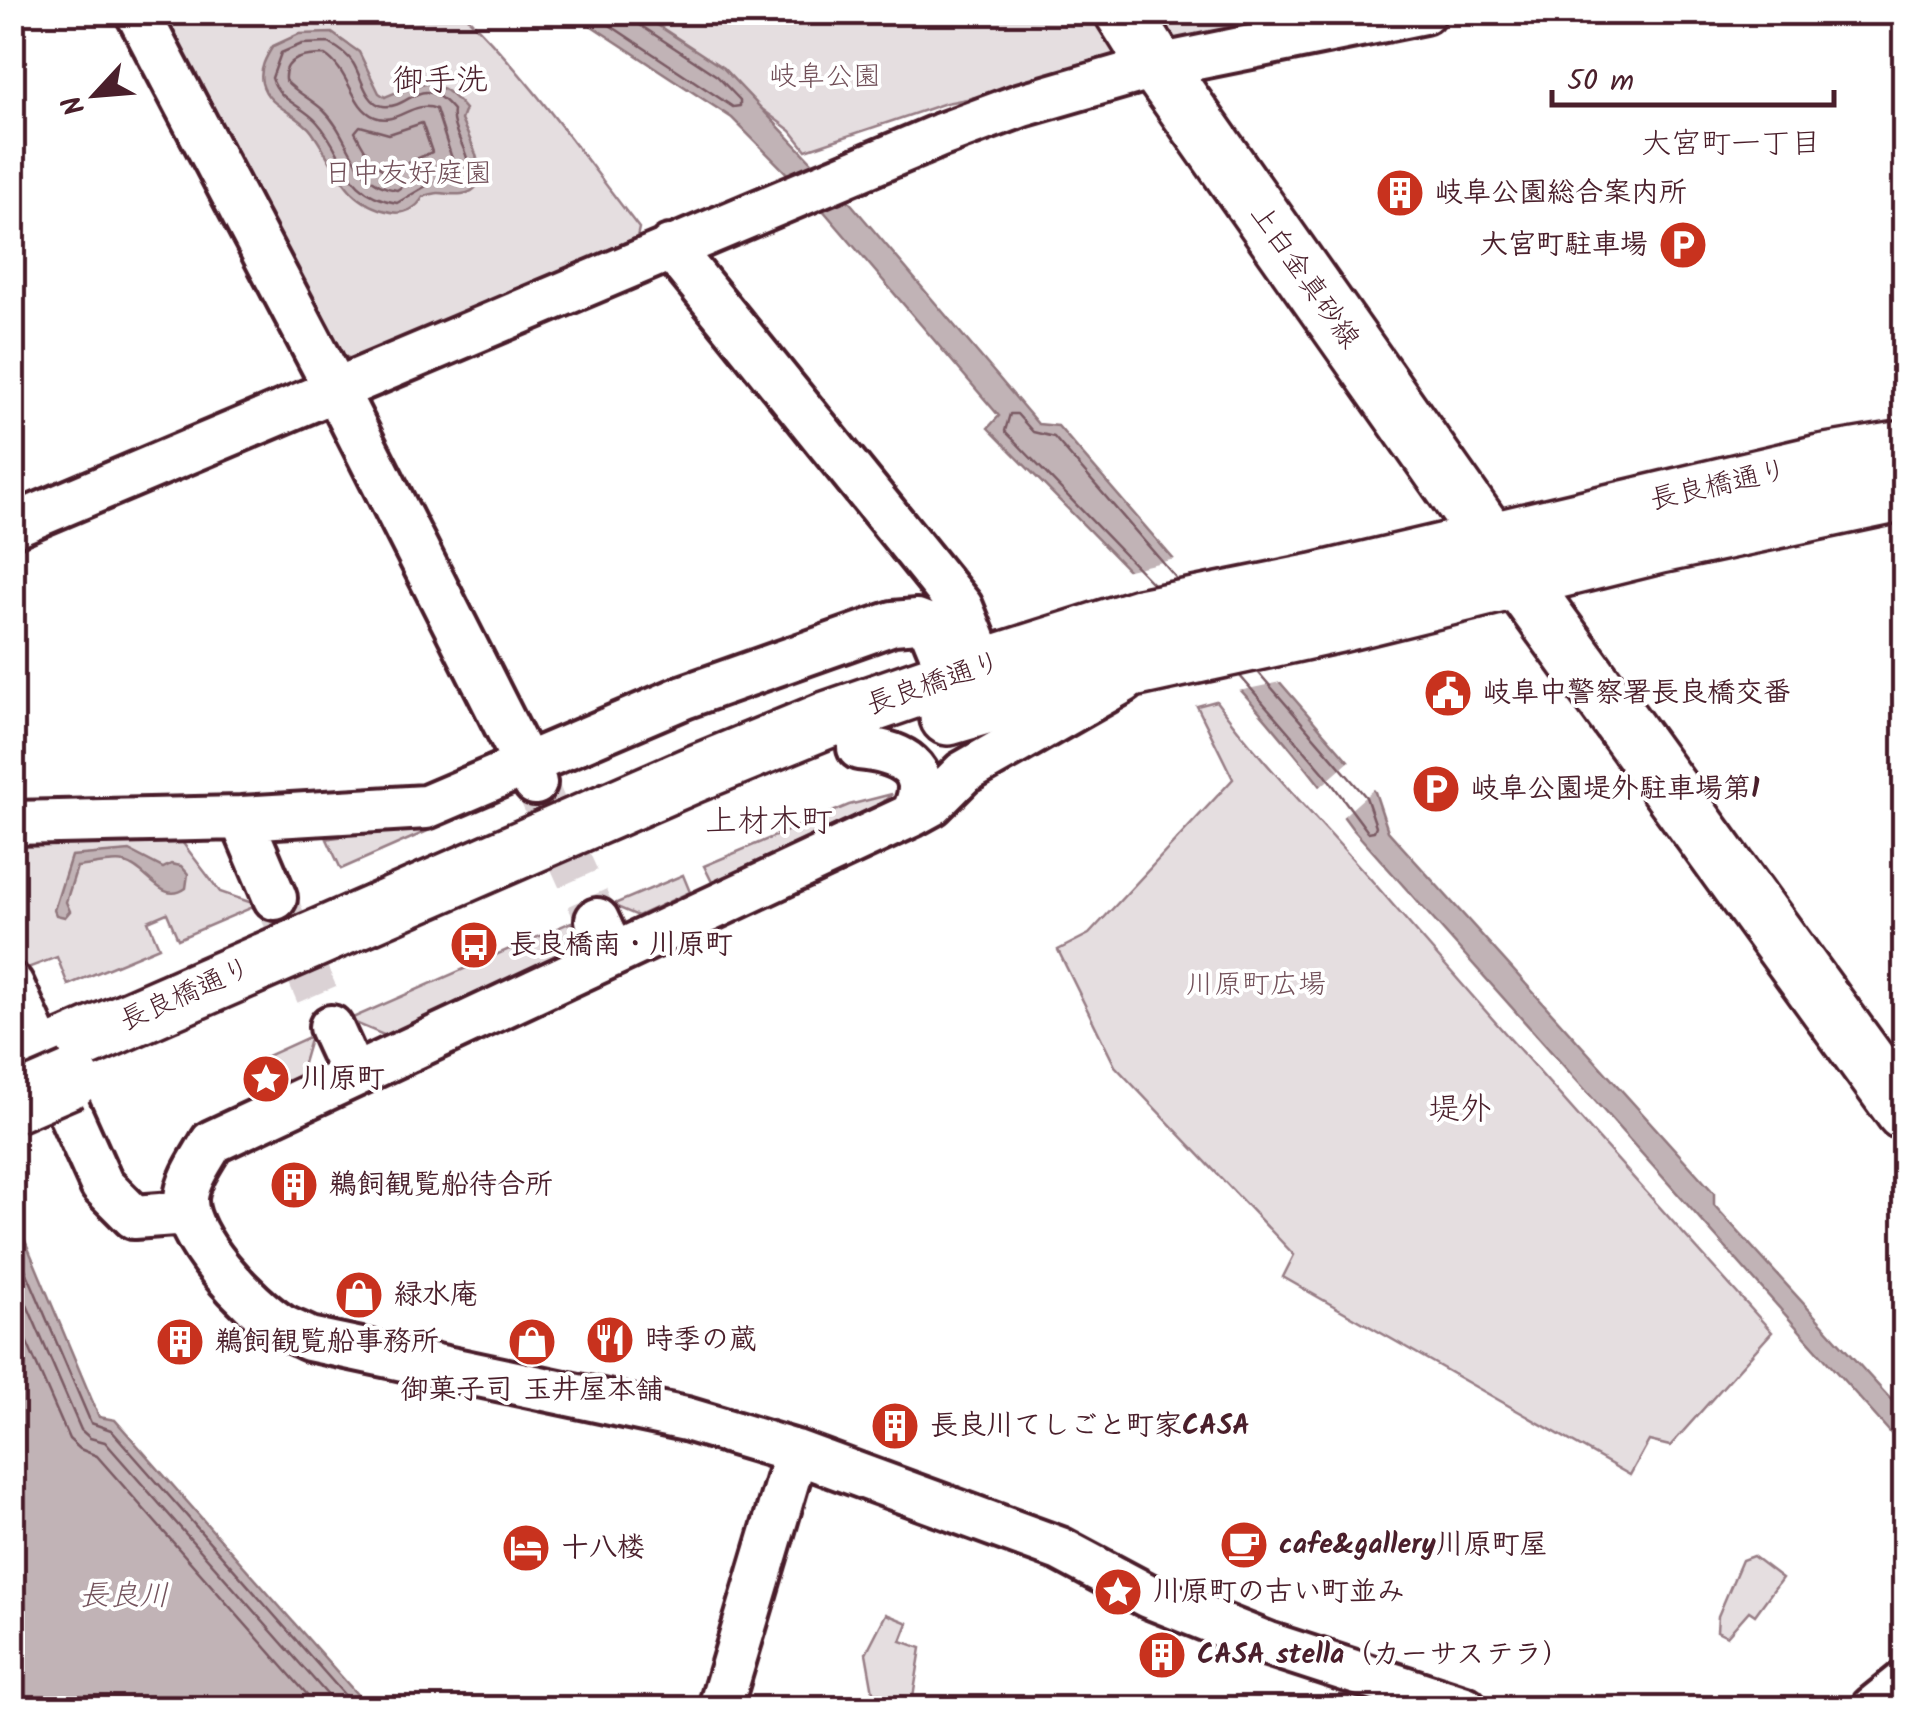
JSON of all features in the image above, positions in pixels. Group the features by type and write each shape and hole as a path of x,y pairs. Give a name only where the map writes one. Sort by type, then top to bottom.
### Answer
{"main road":[{"name":"上白金真砂線","path":"1122,12 1503,559 1904,1112"},
{"name":"長良橋通り","path":"48,1067 730,796 972,708 1050,687 1154,648 1503,559 1820,463 1904,450"},
{"name":"長良橋通り","path":"1503,559 1904,493"},
{"name":"長良橋通り","path":"12,1105 48,1067 692,774 968,671 1154,648"}],"street":[{"path":"137,12 336,390 531,774"},
{"path":"12,526 879,160 1022,106 1156,66 1424,12"},
{"path":"678,244 961,607 968,671"},
{"path":"12,823 241,818 426,807 531,774 684,698 893,623 917,620 930,626 968,671"},
{"path":"1154,648 962,772 932,804 604,936 353,1075 212,1142 192,1175 186,1213 217,1264 254,1304 280,1325 310,1338 686,1418 796,1452 1041,1541 1148,1596 1268,1644 1465,1708"},
{"path":"859,748 890,751 908,761 920,783 912,814"},
{"path":"241,818 275,898"},
{"path":"12,984 102,1185 134,1216 186,1213"},
{"path":"331,1027 353,1075"},
{"path":"720,1708 796,1452"},
{"path":"1873,1708 1904,1683"}],"green space":[{"name":"日中友好庭園","path":"156,13 463,13 554,117 639,228 637,237 356,361 329,350"},
{"name":"岐阜公園","path":"635,13 1411,13 946,103 806,150 791,131"},
{"name":"川原町広場","path":"1216,701 1275,774 1772,1332 1670,1446 1649,1441 1630,1475 1283,1277 1294,1255 1115,1066 1058,950 1089,934 1233,779 1197,706"},
{"path":"892,794 881,804 712,882 704,866 849,805"},
{"path":"448,822 341,869 327,839 331,838"},
{"path":"13,838 179,838 220,892 258,905 178,939 167,913 148,921 159,947 68,985 57,957 25,969 13,943"},
{"path":"683,875 690,892 638,916 612,905"},
{"path":"571,922 563,953 386,1036 348,1020"},
{"path":"311,1036 298,1080 260,1098 245,1066"},
{"path":"1753,1556 1782,1578 1755,1615 1749,1611 1727,1636 1717,1631 1718,1616 1742,1560"},
{"path":"886,1614 908,1623 901,1641 921,1648 912,1704 873,1692 866,1653"}],"water":[{"path":"572,13 639,13 723,68 847,199 1038,424 1058,426 1375,792 1388,831 1714,1193 1714,1205 1904,1414 1904,1448 1352,828 1224,671 988,428 999,416 822,209 732,118"},
{"path":"332,33 359,52 379,93 385,97 428,84 445,90 465,109 461,120 480,173 473,190 429,195 410,210 396,213 363,201 343,182 312,132 271,99 261,78 273,46 299,34"},
{"path":"130,851 163,868 171,864 181,866 188,874 186,888 170,893 162,890 125,863 77,867 66,902 70,911 65,917 56,915 54,910 71,856"},
{"name":"長良川","path":"13,1212 99,1417 115,1420 369,1708 13,1708"}],"pier":[{"path":"1179,558 1285,681 1234,692 1120,572"},
{"path":"1351,760 1376,787 1339,820 1318,789"}],"tunnel":[{"path":"535,783 597,920"},
{"path":"275,898 331,1027"}],"place":[{"name":"岐阜公園総合案内所","path":"1400,193"},
{"name":"大宮町駐車場","path":"1683,245"},
{"name":"岐阜中警察署長良橋交番","path":"1448,693"},
{"name":"岐阜公園堤外駐車場第1","path":"1436,789"},
{"name":"長良橋南・川原町","path":"474,945"},
{"name":"川原町","path":"266,1079"},
{"name":"鵜飼観覧船待合所","path":"294,1185"},
{"name":"緑水庵","path":"359,1295"},
{"name":"時季の蔵","path":"610,1340"},
{"name":"鵜飼観覧船事務所","path":"180,1342"},
{"name":"御菓子司 玉井屋本舗","path":"532,1342"},
{"name":"長良川てしごと町家CASA","path":"895,1426"},
{"name":"cafe&gallery川原町屋","path":"1244,1545"},
{"name":"十八楼","path":"526,1548"},
{"name":"川原町の古い町並み","path":"1118,1592"},
{"name":"CASA stella（カーサステラ）","path":"1162,1655"}],"district":[{"name":"御手洗","path":"440,81"},
{"name":"大宮町一丁目","path":"1731,145"},
{"name":"上材木町","path":"769,822"},
{"name":"堤外","path":"1460,1110"}]}
